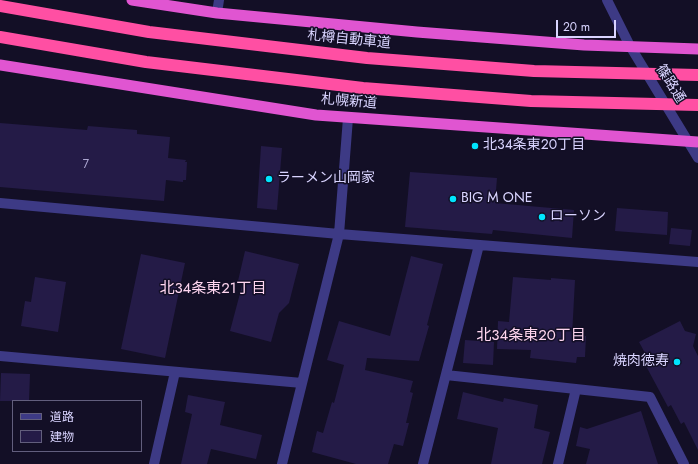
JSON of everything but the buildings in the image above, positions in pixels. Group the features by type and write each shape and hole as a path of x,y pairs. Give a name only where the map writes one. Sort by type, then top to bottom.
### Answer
{"highway":[{"path":"132,0 217,13 417,32 584,45 698,49"},
{"name":"札樽自動車道","path":"0,6 149,32 367,58 534,71 698,75"},
{"path":"0,37 146,62 363,88 531,101 698,105"},
{"name":"札幌新道","path":"0,65 316,115 694,142"}],"street":[{"path":"217,13 219,0"},
{"name":"篠路通","path":"607,0 630,46 694,142 698,158"},
{"path":"282,464 339,234 348,118"},
{"path":"0,203 339,234 698,262"},
{"path":"423,464 478,245"},
{"path":"0,356 302,383"},
{"path":"154,464 175,372"},
{"path":"446,376 650,397 684,464"},
{"path":"558,464 576,389"}],"place":[{"name":"北34条東20丁目","path":"475,146"},
{"name":"ラーメン山岡家","path":"269,179"},
{"name":"BIG M ONE","path":"453,199"},
{"name":"ローソン","path":"542,217"},
{"name":"焼肉徳寿","path":"677,362"}],"district":[{"name":"北34条東21丁目","path":"213,289"},
{"name":"北34条東20丁目","path":"531,336"}]}
